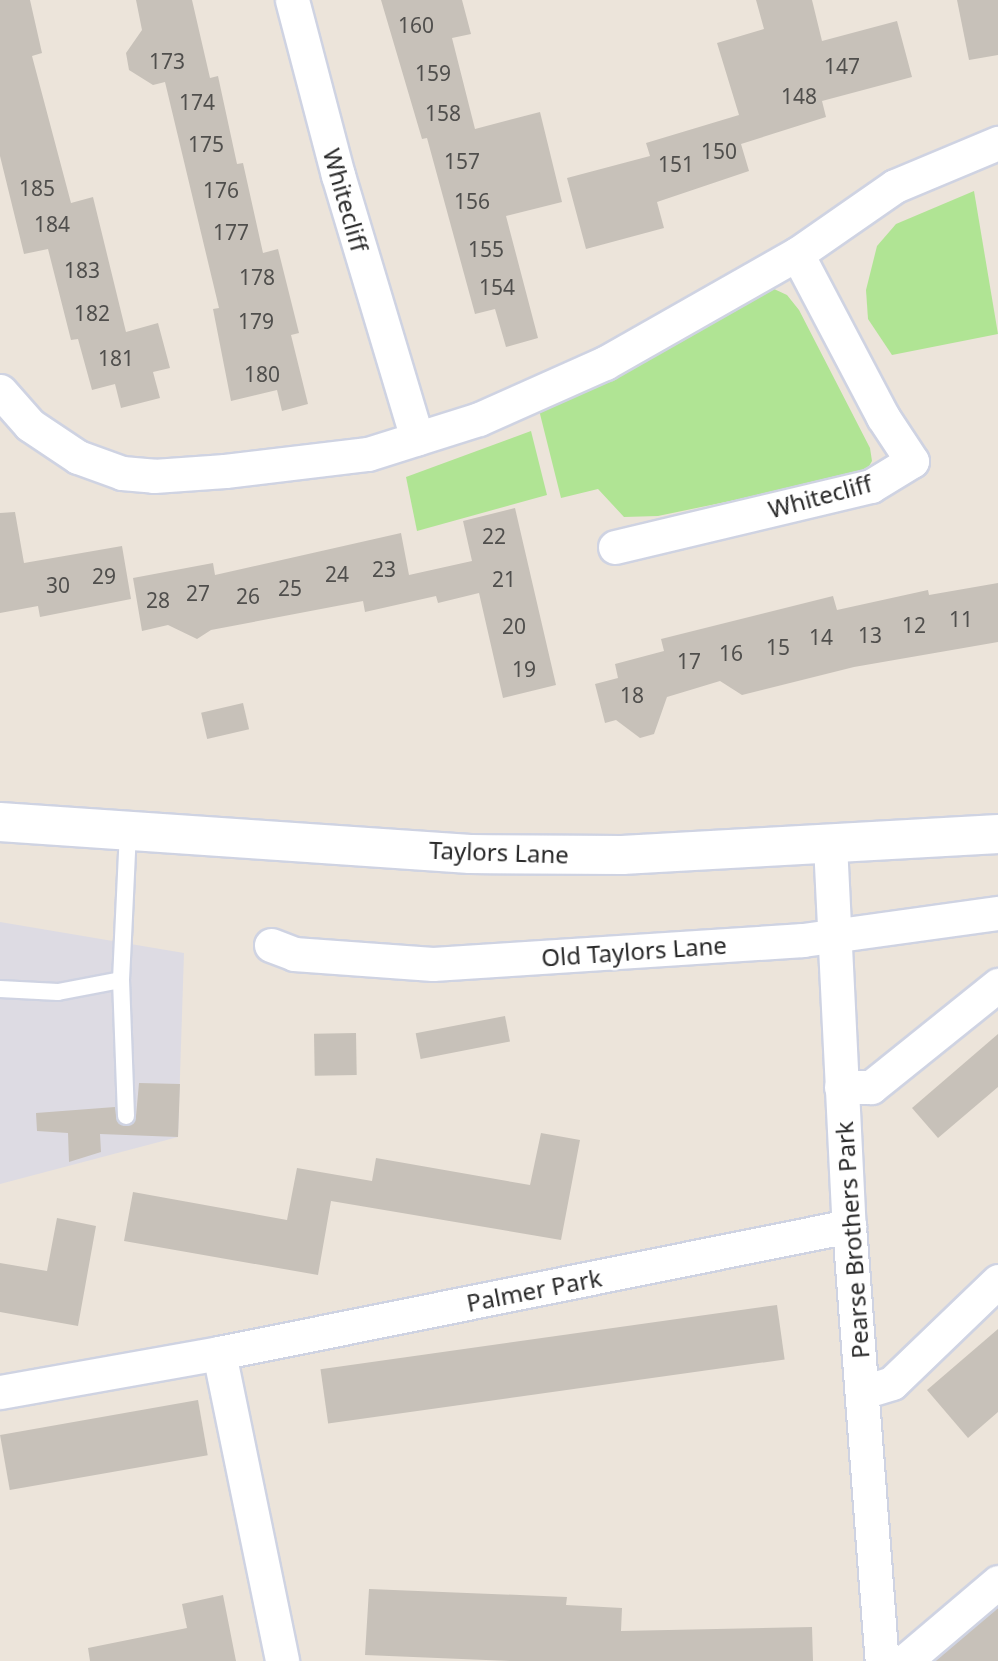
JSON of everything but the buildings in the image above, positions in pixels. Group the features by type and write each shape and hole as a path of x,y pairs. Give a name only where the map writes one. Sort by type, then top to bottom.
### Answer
{"main road":[{"name":"Taylors Lane","path":"0,822 128,828 470,855 622,855 993,834"}],"street":[{"name":"Whitecliff","path":"292,0 338,176 417,438"},
{"path":"0,391 30,425 78,457 144,475 225,471 368,454 479,419 605,363 797,254 895,186 998,142"},
{"name":"Whitecliff","path":"615,547 871,486 912,461 883,417 797,254"},
{"name":"Pearse Brothers Park","path":"830,844 849,1226 883,1661"},
{"name":"Old Taylors Lane","path":"271,946 294,954 433,964 834,936 998,913"},
{"name":"Pearse Brothers Park","path":"841,1087 871,1087 998,985"},
{"name":"Palmer Park","path":"0,1392 219,1353 849,1226"},
{"name":"Pearse Brothers Park","path":"863,1392 892,1383 998,1281"},
{"path":"219,1353 282,1661"},
{"path":"905,1661 998,1582"}],"lane":[{"path":"126,1116 121,980 128,828"},
{"path":"0,989 58,992 121,980"}],"shaded area":[{"path":"0,922 184,953 178,1137 0,1184"}],"green space":[{"path":"974,191 998,334 892,355 868,319 866,290 877,246 896,224"},
{"path":"774,289 787,295 799,310 870,448 872,461 865,473 658,516 624,517 598,489 561,498 539,410 760,292"},
{"path":"531,431 547,495 417,531 406,477"}]}
